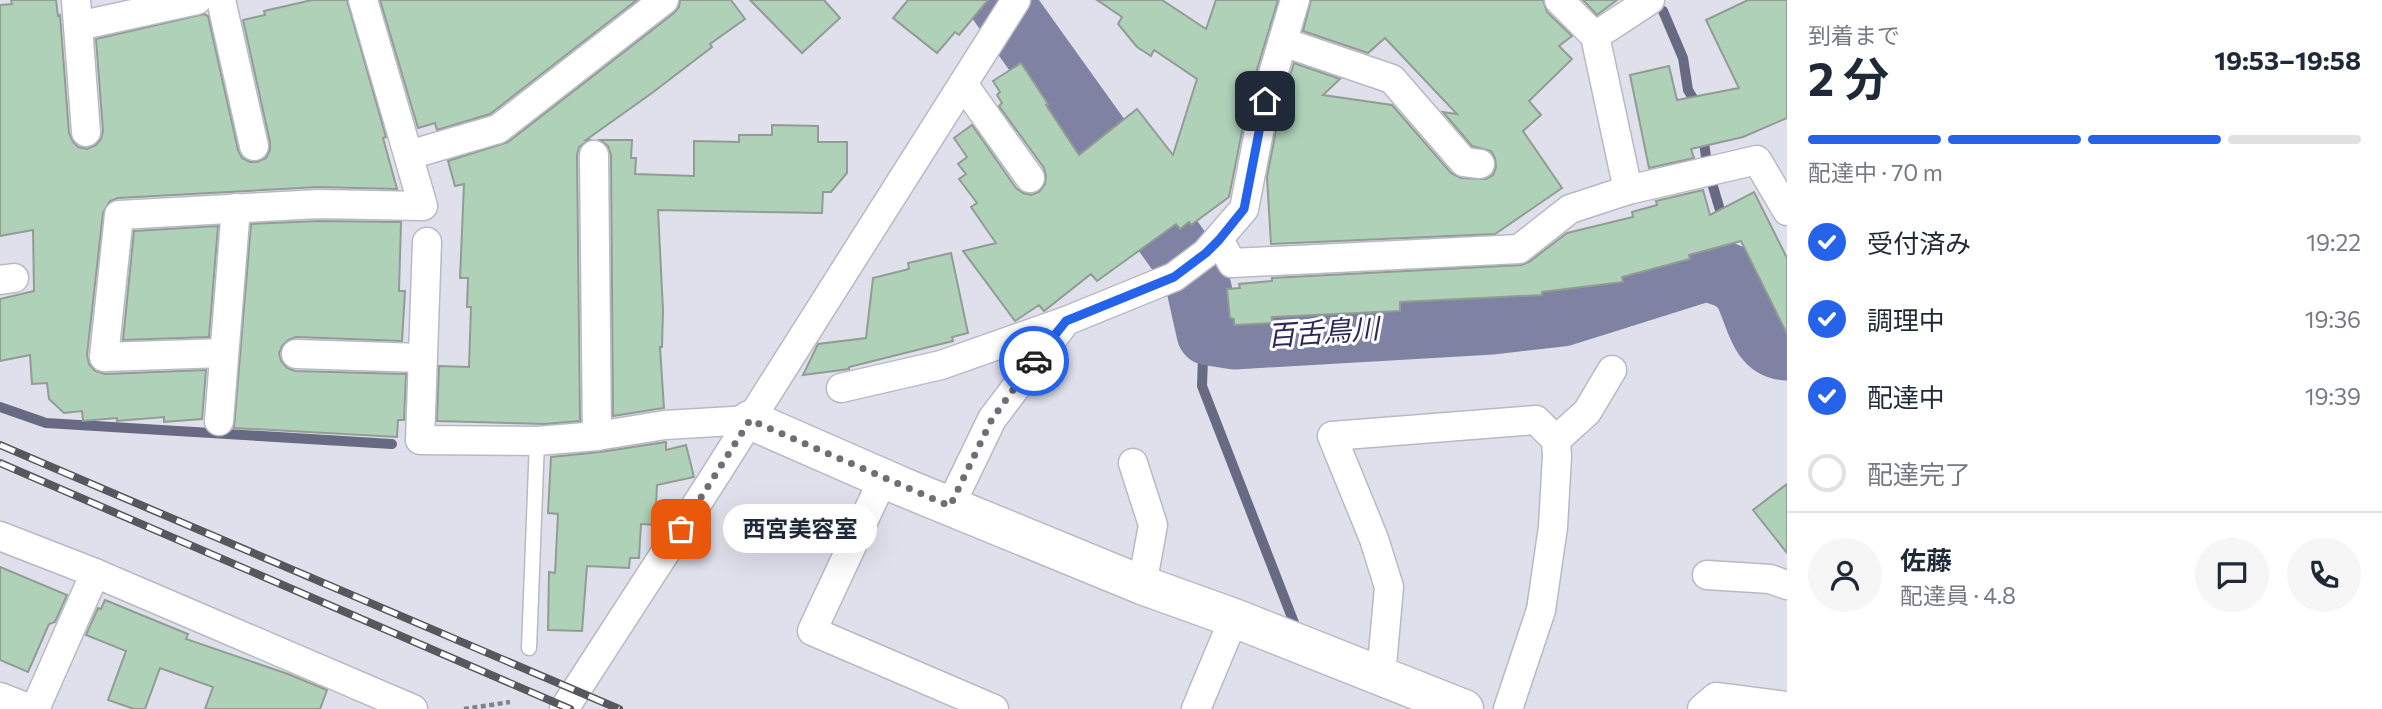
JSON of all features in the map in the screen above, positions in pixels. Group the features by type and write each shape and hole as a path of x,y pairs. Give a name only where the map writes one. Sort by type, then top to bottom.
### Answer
{"street":[{"path":"86,132 77,13 197,0"},
{"path":"221,0 254,146"},
{"path":"223,353 104,357 118,215 319,204 423,206 363,0"},
{"path":"408,155 498,129 664,0"},
{"path":"564,709 1016,0"},
{"path":"841,388 942,365 1066,321 1174,277 1213,246 1244,209 1265,101 1295,0"},
{"path":"1559,0 1595,36 1628,190"},
{"path":"1595,36 1650,0"},
{"path":"1283,42 1392,79 1464,162 1480,164"},
{"path":"963,84 1030,178"},
{"path":"593,155 597,436"},
{"path":"1213,246 1232,263 1519,248 1570,209 1628,190 1757,160 1787,211"},
{"path":"219,421 236,208"},
{"path":"427,242 420,440 537,441 597,436 665,425 750,420 883,479 1142,585 1234,618 1464,709"},
{"path":"950,506 992,419 1066,321"},
{"path":"296,354 422,358"},
{"path":"1556,440 1587,412 1612,370"},
{"path":"1381,676 1389,587 1374,539 1332,436 1536,420 1556,440 1553,527 1541,610 1508,709"},
{"path":"1133,463 1153,525 1142,585"},
{"path":"883,479 812,631 994,709"},
{"path":"0,536 94,572 413,709"},
{"path":"0,697 33,709 94,572"},
{"path":"1707,575 1770,579 1787,584"},
{"path":"1196,709 1234,618"},
{"path":"1702,709 1716,697 1787,706"}],"lane":[{"path":"528,648 537,441"}],"path":[{"path":"464,709 510,702"}],"building":[{"path":"11,0 56,0 58,16 60,15 69,133 78,147 87,149 96,145 103,131 96,39 204,14 208,16 238,150 242,158 257,162 266,158 270,142 243,20 265,15 264,11 312,0 347,0 386,137 383,138 397,189 318,187 118,198 110,201 103,213 87,355 89,364 95,371 105,374 206,370 202,419 164,422 164,417 83,421 82,411 64,413 49,399 47,383 32,384 30,355 0,361 0,299 34,291 33,230 0,236 0,5 12,4"},
{"path":"380,0 637,0 490,114 437,130 435,123 418,128"},
{"path":"680,0 731,0 745,19 579,147 580,421 545,424 437,421 439,366 469,367 471,307 467,307 468,278 460,278 464,184 455,186 448,161 508,142 674,13"},
{"path":"750,0 824,0 840,18 802,53"},
{"path":"908,0 988,0 959,35 955,32 937,53 893,18"},
{"path":"1097,0 1162,0 1206,29 1216,0 1278,0 1249,96 1229,197 1191,225 1189,222 1180,229 1176,224 1097,281 1091,274 1044,311 1039,305 1015,321 963,251 996,243 971,207 977,203 959,179 966,174 958,164 967,157 954,138 972,125 1016,188 1031,195 1039,192 1045,184 1044,168 999,106 1002,103 997,95 1000,92 993,81 1021,63 1079,155 1137,109 1173,155 1197,79 1154,50 1151,56 1137,47 1118,24 1122,17"},
{"path":"1311,0 1543,0 1547,12 1572,36 1559,46 1572,59 1529,101 1541,115 1523,131 1562,188 1495,234 1271,244 1267,177 1281,105 1294,63 1340,79 1323,95 1392,105 1451,173 1461,178 1486,179 1493,175 1496,167 1491,151 1472,146 1443,112 1457,114 1385,38 1368,53 1303,31"},
{"path":"1583,0 1617,0 1597,15"},
{"path":"1748,0 1787,0 1787,118 1743,137 1691,149 1694,158 1649,168 1630,75 1669,66 1677,100 1739,88 1706,20"},
{"path":"772,125 818,126 818,142 847,142 847,173 831,192 823,192 822,213 658,210 663,310 660,347 664,408 613,416 611,155 608,146 600,140 632,140 631,158 636,158 635,174 694,176 694,141 739,142 739,135 772,135"},
{"path":"1703,190 1710,215 1754,192 1787,258 1787,334 1741,241 1689,255 1690,259 1622,277 1623,282 1542,292 1542,295 1400,302 1400,311 1272,317 1272,323 1234,325 1234,319 1230,318 1227,289 1240,288 1239,284 1272,281 1272,278 1521,265 1529,262 1567,233 1633,217 1632,212 1657,205 1656,201"},
{"path":"401,222 399,291 405,291 402,341 296,337 282,346 279,353 281,361 287,368 295,371 406,374 404,420 398,420 397,437 234,428 251,224"},
{"path":"218,226 209,337 123,340 134,231"},
{"path":"951,253 968,333 952,337 953,341 849,369 803,375 818,344 866,338 873,278 909,269 908,263"},
{"path":"666,442 666,450 686,445 694,477 657,485 655,525 641,524 639,558 630,558 629,568 587,566 582,631 548,630 549,572 555,573 558,514 548,513 551,457"},
{"path":"1787,484 1787,553 1753,510"},
{"path":"0,567 67,595 55,622 49,624 28,672 0,660"},
{"path":"105,600 188,634 186,639 327,690 320,709 205,709 213,687 160,668 145,709 134,709 108,700 126,651 86,635 98,608 101,609"}],"waterway":[{"name":"百舌鳥川","path":"999,0 1196,275 1209,333 1234,337 1492,322 1562,314 1705,269 1719,272 1740,284 1763,332 1777,346 1787,348"},
{"path":"1663,11 1683,58 1688,90 1699,108"},
{"path":"1703,135 1706,157"},
{"path":"1712,183 1742,285"},
{"path":"1209,333 1203,358 1202,386 1298,633"},
{"path":"0,407 46,423 392,444"}],"railway":[{"path":"0,445 619,709"},
{"path":"0,463 570,709"}],"way so far":[{"path":"681,529 750,420 950,506 992,419 1034,361"}],"place":[{"name":"西宮美容室","path":"681,529"}],"route":[{"path":"1034,361 1066,321 1174,277 1219,240 1244,209 1265,101"}]}
